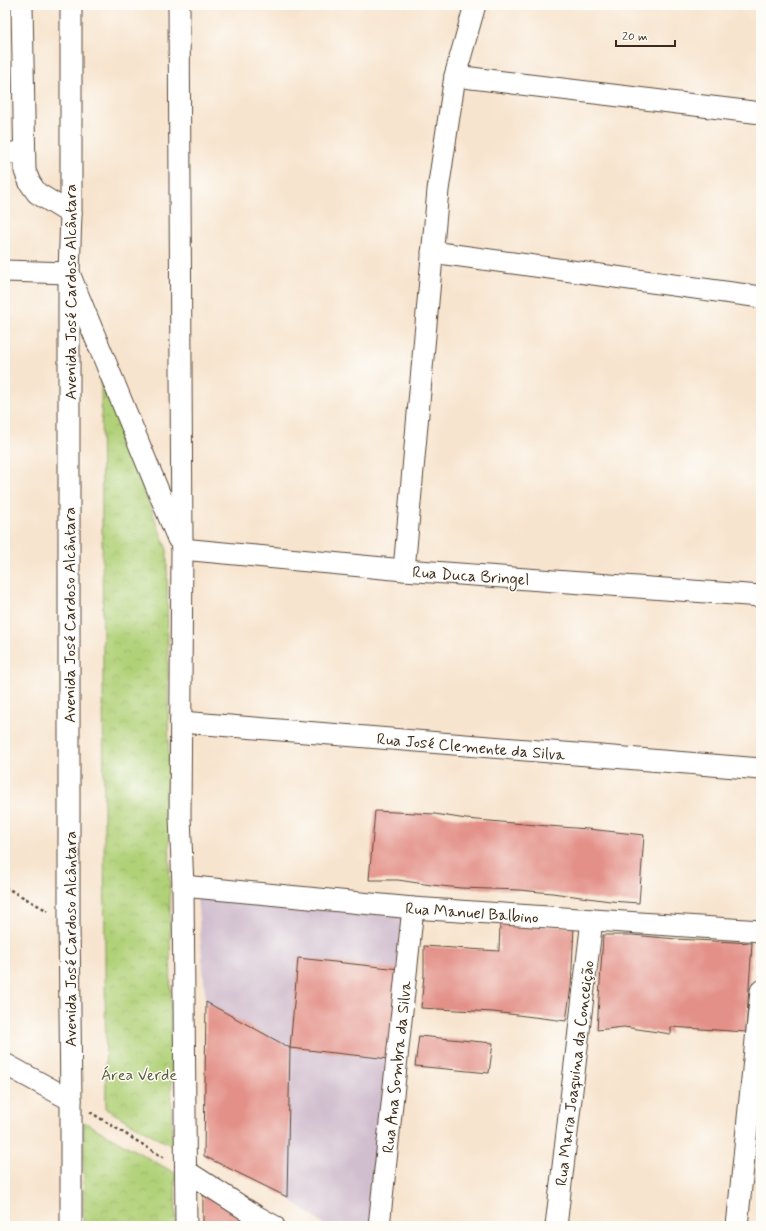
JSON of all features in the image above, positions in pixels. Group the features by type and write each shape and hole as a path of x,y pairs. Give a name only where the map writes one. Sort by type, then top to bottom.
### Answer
{"street":[{"path":"22,5 15,152 30,183 37,193 71,214"},
{"name":"Avenida José Cardoso Alcântara","path":"70,1226 69,273 71,214 71,5"},
{"path":"179,5 182,549 180,817 183,886 186,1226"},
{"path":"404,570 438,190 455,76 475,5"},
{"path":"455,76 761,113"},
{"path":"432,252 761,297"},
{"path":"5,271 69,273 182,549"},
{"name":"Rua Duca Bringel","path":"182,549 404,570 761,596"},
{"name":"Rua José Clemente da Silva","path":"181,722 761,769"},
{"name":"Rua Manuel Balbino","path":"183,886 413,908 761,931"},
{"name":"Rua Ana Sombra da Silva","path":"379,1226 413,908"},
{"name":"Rua Maria Joaquina da Conceição","path":"556,1226 592,920"},
{"path":"737,1226 761,991"},
{"path":"5,1064 71,1100"},
{"path":"186,1171 274,1226"}],"path":[{"path":"5,887 70,923"},
{"path":"71,1100 186,1171"}],"shaded area":[{"path":"197,897 402,916 399,969 298,958 291,1048 389,1059 371,1226 325,1226 287,1197 290,1048 206,1002"}],"green space":[{"name":"Área Verde","path":"101,380 167,550 172,1146 106,1109"},
{"name":"Área Verde","path":"84,1122 175,1173 176,1226 83,1226"}],"building":[{"path":"375,811 435,814 466,819 644,835 639,903 519,890 461,888 398,880 369,880"},
{"path":"500,924 574,927 571,987 566,1021 493,1012 421,1008 424,975 424,946 499,951"},
{"path":"603,935 632,935 752,943 746,1032 671,1027 671,1034 624,1027 597,1030"},
{"path":"298,958 399,969 389,1059 290,1048"},
{"path":"206,1002 290,1048 287,1197 204,1156"},
{"path":"419,1036 493,1043 489,1073 415,1066"},
{"path":"203,1195 255,1226 203,1226"}]}
